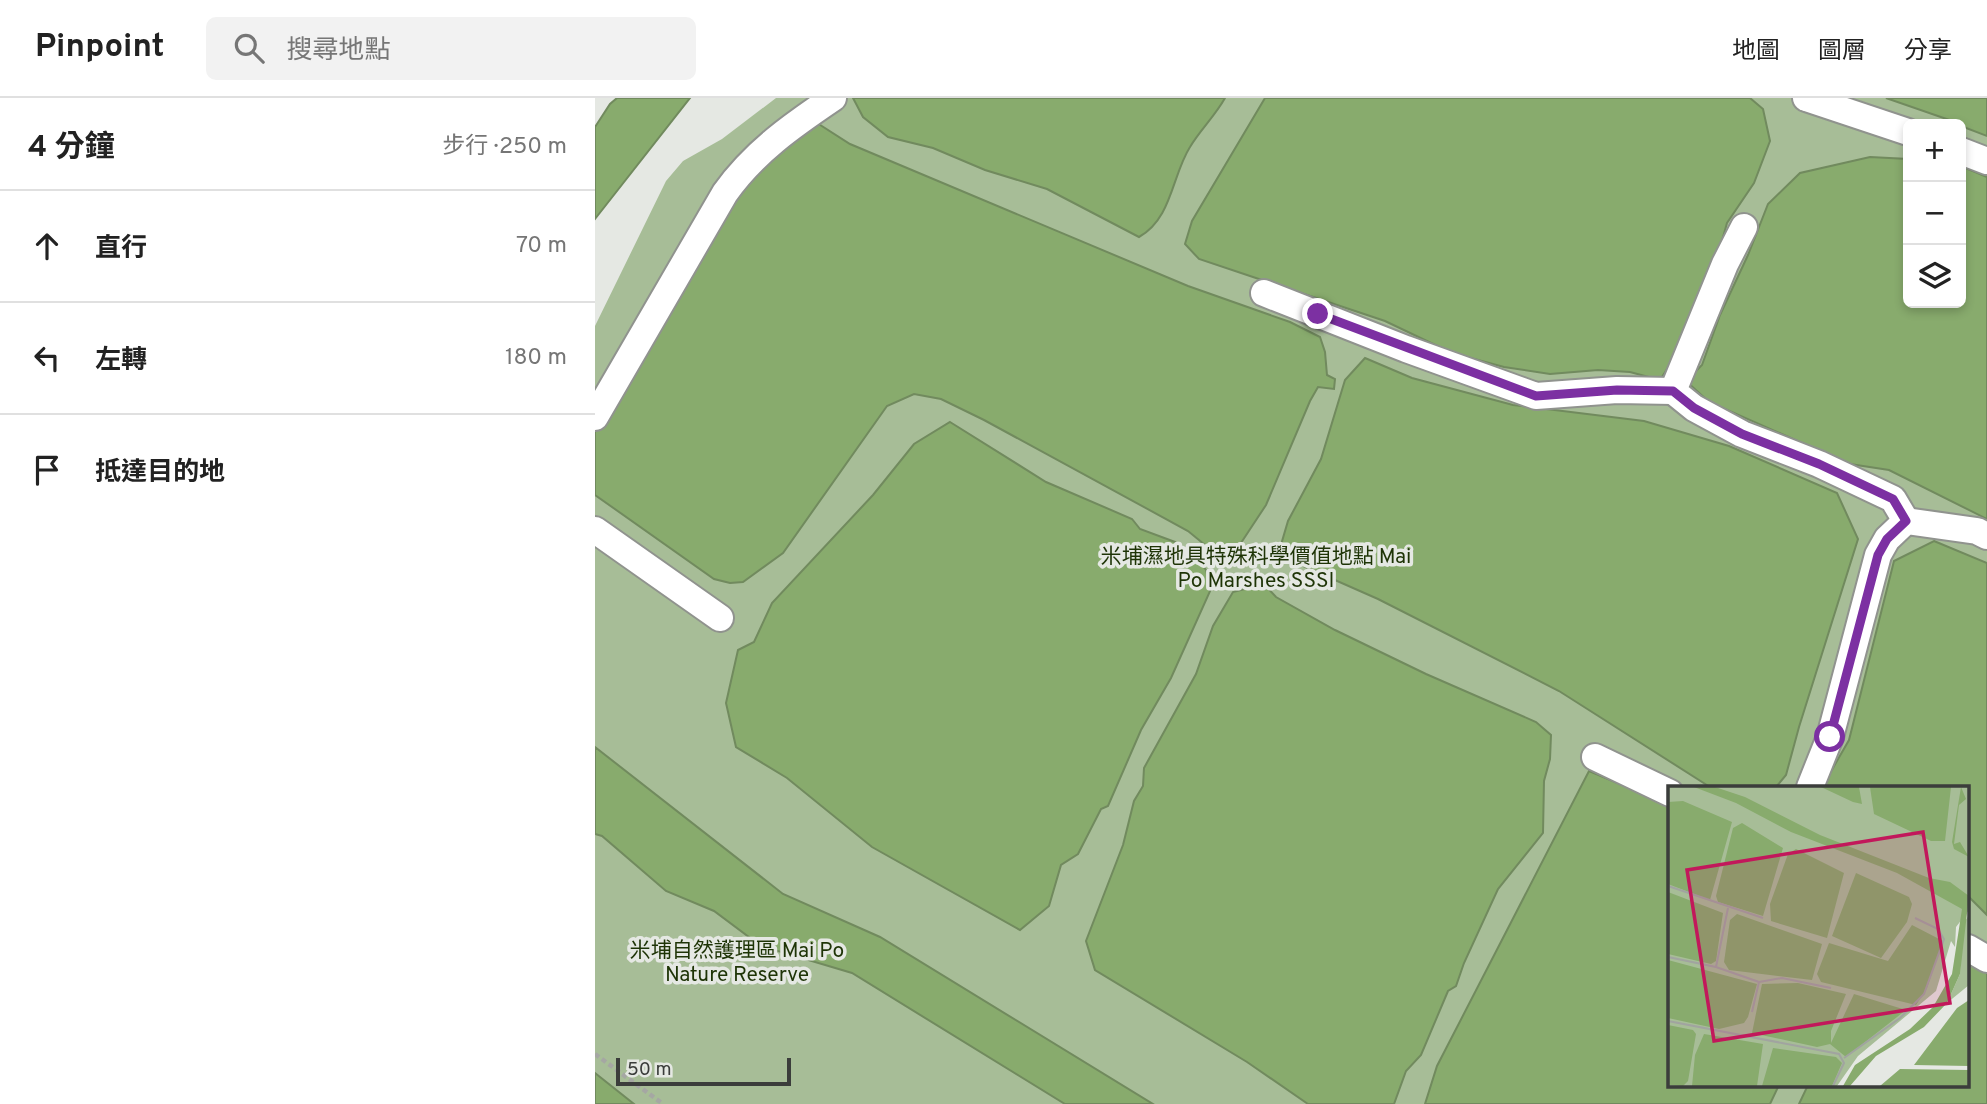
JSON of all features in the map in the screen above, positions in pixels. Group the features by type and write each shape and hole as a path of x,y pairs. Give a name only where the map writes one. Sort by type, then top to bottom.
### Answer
{"lane":[{"path":"595,417 725,192 739,173 783,132 833,98"},
{"path":"1806,98 1903,130"},
{"path":"1966,153 1987,161"},
{"path":"1673,391 1725,264 1744,226"},
{"path":"1263,293 1536,396 1617,390 1673,391 1694,408 1742,434 1819,464 1893,499 1906,521"},
{"path":"1906,521 1977,531 1987,536"},
{"path":"1810,786 1830,737 1878,555 1887,539 1906,521"},
{"path":"595,530 720,618"},
{"path":"1595,757 1668,792"},
{"path":"1969,949 1987,959"}],"path":[{"path":"595,1054 663,1104"}],"green space":[{"name":"米埔濕地具特殊科學價值地點 Mai Po Marshes SSSI","path":"776,98 1987,98 1987,1104 595,1104 595,326 666,181 683,161 722,139"}],"shaded area":[{"path":"617,98 690,98 595,219 595,127"},
{"path":"853,98 1225,98 1184,158 1165,208 1150,229 1139,237 1047,189 985,170 933,148 888,137 863,117"},
{"path":"1265,98 1750,98 1763,109 1770,141 1754,183 1727,223 1706,298 1680,349 1660,380 1630,372 1598,370 1550,374 1504,367 1452,353 1385,321 1199,259 1185,244 1192,221"},
{"path":"1886,98 1987,98 1987,136 1966,128 1966,119 1947,119"},
{"path":"814,121 850,144 1188,286 1290,322 1320,337 1325,352 1327,375 1335,379 1334,389 1318,387 1266,505 1235,552 1210,549 1188,531 984,420 941,399 914,394 887,406 783,553 743,582 730,583 714,579 595,495 595,419 715,205"},
{"path":"1870,157 1903,159 1903,308 1966,308 1966,168 1987,177 1987,519 1889,470 1850,464 1709,402 1686,381 1702,365 1720,315 1768,204 1800,173"},
{"path":"1365,358 1412,378 1513,405 1644,421 1729,446 1837,493 1858,539 1786,775 1777,786 1708,786 1559,691 1378,599 1278,555 1288,521 1321,459 1345,380"},
{"path":"950,422 1046,482 1132,519 1140,529 1175,542 1197,558 1206,570 1211,589 1171,678 1141,730 1108,806 1101,809 1078,854 1061,865 1049,906 1020,930 872,847 787,778 736,747 726,703 738,650 754,642 772,603 873,495 914,444"},
{"path":"1934,541 1987,563 1987,915 1969,897 1969,786 1823,786 1849,740 1894,561"},
{"path":"1264,584 1276,597 1335,630 1426,674 1536,722 1551,735 1550,759 1544,781 1543,833 1498,889 1456,986 1448,991 1421,1055 1406,1071 1394,1104 1308,1104 1247,1062 1095,970 1086,941 1123,845 1134,801 1143,786 1144,768 1196,674 1213,626 1233,592"},
{"path":"595,747 783,894 880,937 1153,1104 1065,1104 852,973 761,946 714,911 666,891 602,836 595,834"},
{"path":"1589,771 1668,804 1668,1086 1779,1086 1770,1104 1425,1104 1437,1066"},
{"path":"1969,961 1987,971 1987,1104 1799,1104 1808,1086 1969,1086"},
{"path":"595,1073 634,1104 595,1104"}],"route":[{"path":"1318,314 1536,396 1617,390 1673,391 1694,408 1742,434 1819,464 1893,499 1906,521 1887,539 1878,555 1830,737"}],"park label":[{"name":"米埔自然護理區 Mai Po Nature Reserve","path":"737,962"}]}
